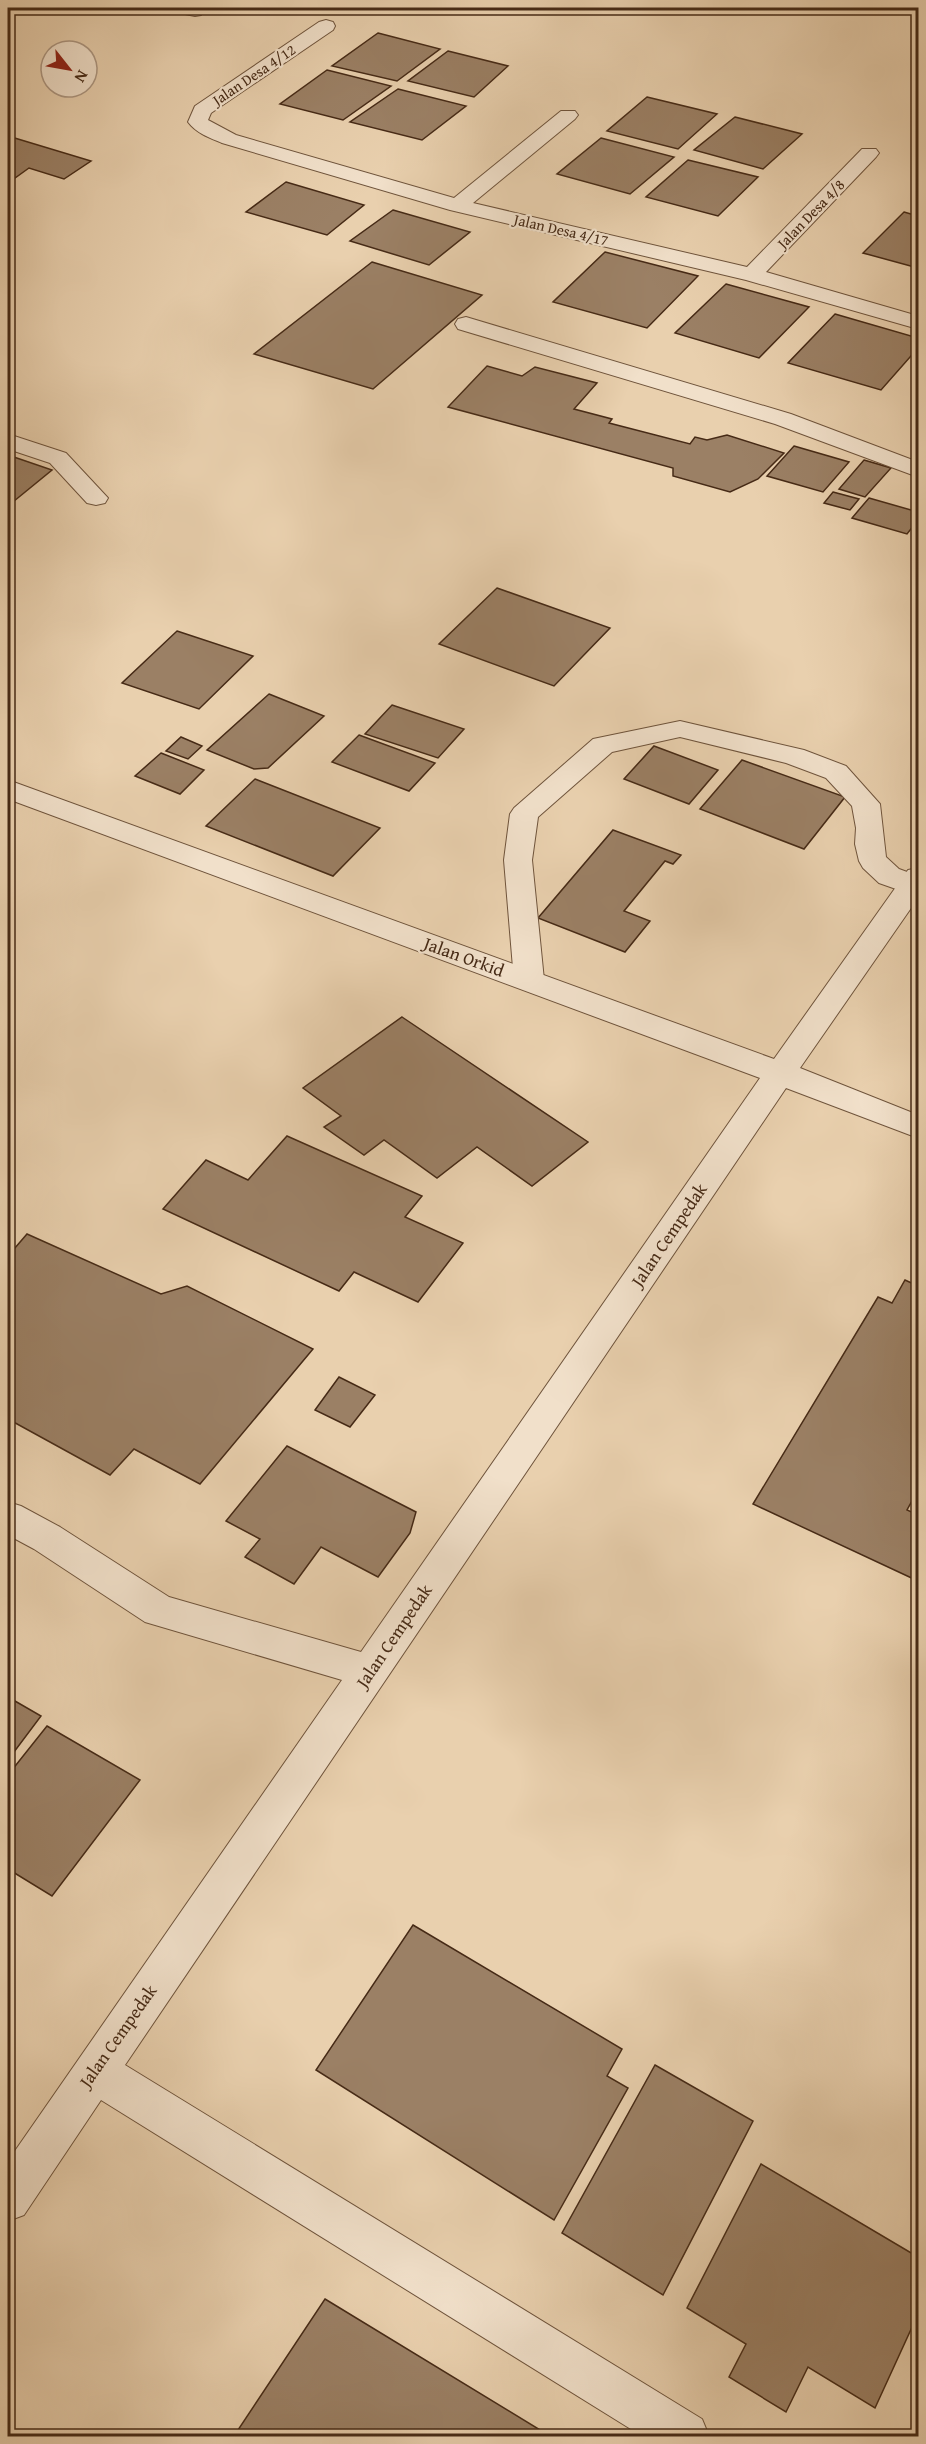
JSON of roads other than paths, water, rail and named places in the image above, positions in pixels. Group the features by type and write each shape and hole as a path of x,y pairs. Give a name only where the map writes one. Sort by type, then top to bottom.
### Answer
{"street":[{"name":"Jalan Desa 4/12","path":"207,129 198,122 202,110 326,26"},
{"path":"458,206 568,115"},
{"name":"Jalan Desa 4/17","path":"207,129 229,139 458,206 752,275 918,323"},
{"name":"Jalan Desa 4/8","path":"752,275 869,153"},
{"path":"466,324 783,419 918,471"},
{"path":"8,441 58,458 96,498"},
{"path":"529,980 518,860 524,814 603,745 680,729 794,756 836,772 866,804 870,828 869,844 873,861 889,876 916,881"},
{"name":"Jalan Orkid","path":"8,789 780,1073 918,1128"},
{"name":"Jalan Cempedak","path":"8,2199 780,1073 916,881"},
{"path":"8,1517 47,1539 158,1610 370,1671"},
{"path":"94,2071 685,2436"}]}
